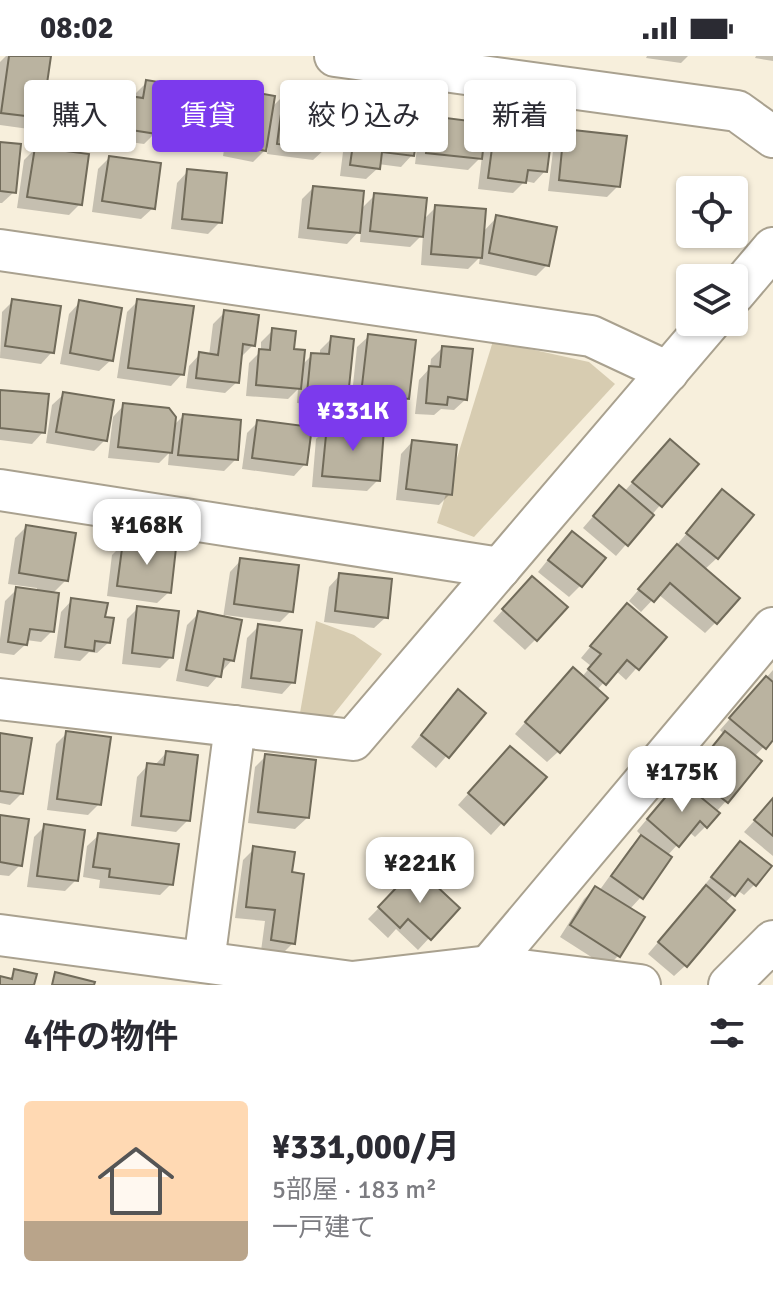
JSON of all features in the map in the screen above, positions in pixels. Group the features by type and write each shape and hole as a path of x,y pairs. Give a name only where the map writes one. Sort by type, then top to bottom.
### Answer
{"street":[{"path":"335,56 737,111 773,137"},
{"path":"748,277 773,248"},
{"path":"0,250 591,336 668,372"},
{"path":"0,699 353,740 698,336"},
{"path":"0,490 500,568"},
{"path":"489,966 773,628"},
{"path":"204,962 235,726"},
{"path":"0,935 352,982 404,980 489,966 640,985"},
{"path":"729,985 773,941"}],"shaded area":[{"path":"493,341 589,362 615,384 474,537 437,523"},
{"path":"316,621 354,635 382,654 330,719 300,713"}],"building":[{"path":"9,56 51,56 48,80 24,80 24,116 1,113"},
{"path":"146,80 152,81 152,133 136,131 136,97 143,98"},
{"path":"264,94 275,96 264,151"},
{"path":"448,118 464,120 464,152 483,152 482,159 426,153 448,152"},
{"path":"576,130 627,136 620,187 559,180 562,152 576,152"},
{"path":"0,142 21,144 16,193 0,191"},
{"path":"34,152 89,154 82,205 27,197"},
{"path":"352,152 382,152 380,169 350,165"},
{"path":"382,152 415,152 414,156"},
{"path":"491,152 550,152 547,172 528,170 526,183 488,178"},
{"path":"109,156 161,163 155,209 102,201"},
{"path":"187,169 227,173 222,223 182,219"},
{"path":"313,186 364,191 360,233 308,228"},
{"path":"374,193 427,198 423,237 370,231"},
{"path":"435,205 486,209 482,258 431,254"},
{"path":"496,215 557,227 549,266 489,253"},
{"path":"12,299 61,306 54,353 5,346"},
{"path":"137,299 194,306 184,375 128,368"},
{"path":"79,300 122,308 113,361 70,353"},
{"path":"224,310 259,315 255,346 243,344 239,383 196,378 199,352 218,355"},
{"path":"272,328 296,331 294,349 305,350 301,389 256,385 259,349 270,350"},
{"path":"368,334 416,340 409,399 361,394"},
{"path":"331,336 354,339 348,397 307,393 311,353 329,354"},
{"path":"442,346 473,349 467,400 448,397 447,405 426,403 429,366 440,367"},
{"path":"0,390 49,394 45,433 0,428"},
{"path":"63,392 114,400 107,441 56,432"},
{"path":"123,403 169,408 176,417 172,453 118,447"},
{"path":"183,414 241,420 238,460 178,455"},
{"path":"257,420 312,427 307,465 252,458"},
{"path":"327,425 384,430 380,481 322,476"},
{"path":"670,439 699,464 662,507 632,482"},
{"path":"412,440 457,445 452,495 406,489"},
{"path":"619,485 654,515 628,546 593,516"},
{"path":"722,489 754,515 718,559 686,533"},
{"path":"26,525 76,533 68,581 19,573"},
{"path":"572,531 606,558 582,587 548,560"},
{"path":"123,541 176,548 171,593 117,586"},
{"path":"677,544 740,598 717,624 670,583 654,602 638,589"},
{"path":"240,558 299,565 293,612 234,604"},
{"path":"339,573 392,579 388,618 335,611"},
{"path":"532,576 568,607 537,641 502,609"},
{"path":"16,587 59,593 54,632 30,629 27,645 8,642"},
{"path":"71,598 108,603 105,617 114,618 110,643 95,641 94,651 65,647"},
{"path":"627,603 667,637 639,670 627,660 606,685 588,669 601,654 590,646"},
{"path":"137,606 179,611 173,658 132,653"},
{"path":"198,611 242,620 234,661 224,659 221,677 186,670"},
{"path":"258,624 302,630 295,683 251,678"},
{"path":"573,667 608,698 560,753 525,722"},
{"path":"766,676 773,682 773,740 766,749 729,718"},
{"path":"458,689 486,713 449,758 421,735"},
{"path":"66,731 111,737 101,805 57,799"},
{"path":"725,731 762,761 728,803 691,773"},
{"path":"0,733 32,738 23,794 0,791"},
{"path":"510,746 547,777 504,825 468,793"},
{"path":"166,751 198,755 190,821 141,816 147,763 164,765"},
{"path":"265,754 316,760 309,818 258,812"},
{"path":"680,780 720,813 707,828 700,821 679,847 647,819"},
{"path":"773,798 773,836 754,820"},
{"path":"0,815 29,819 22,866 0,862"},
{"path":"44,824 85,830 78,881 37,876"},
{"path":"98,833 179,844 173,885 109,877 110,869 93,867"},
{"path":"641,835 672,857 643,899 611,876"},
{"path":"740,841 772,866 756,886 748,879 735,896 711,877"},
{"path":"253,846 295,852 292,872 304,874 295,944 271,940 275,910 246,907"},
{"path":"416,867 460,908 431,940 408,919 400,928 378,907"},
{"path":"706,885 735,910 687,967 658,942"},
{"path":"595,886 645,917 620,957 570,925"},
{"path":"14,969 37,974 34,985 0,985 0,976 12,979"},
{"path":"55,972 95,982 94,985 52,985"}]}
